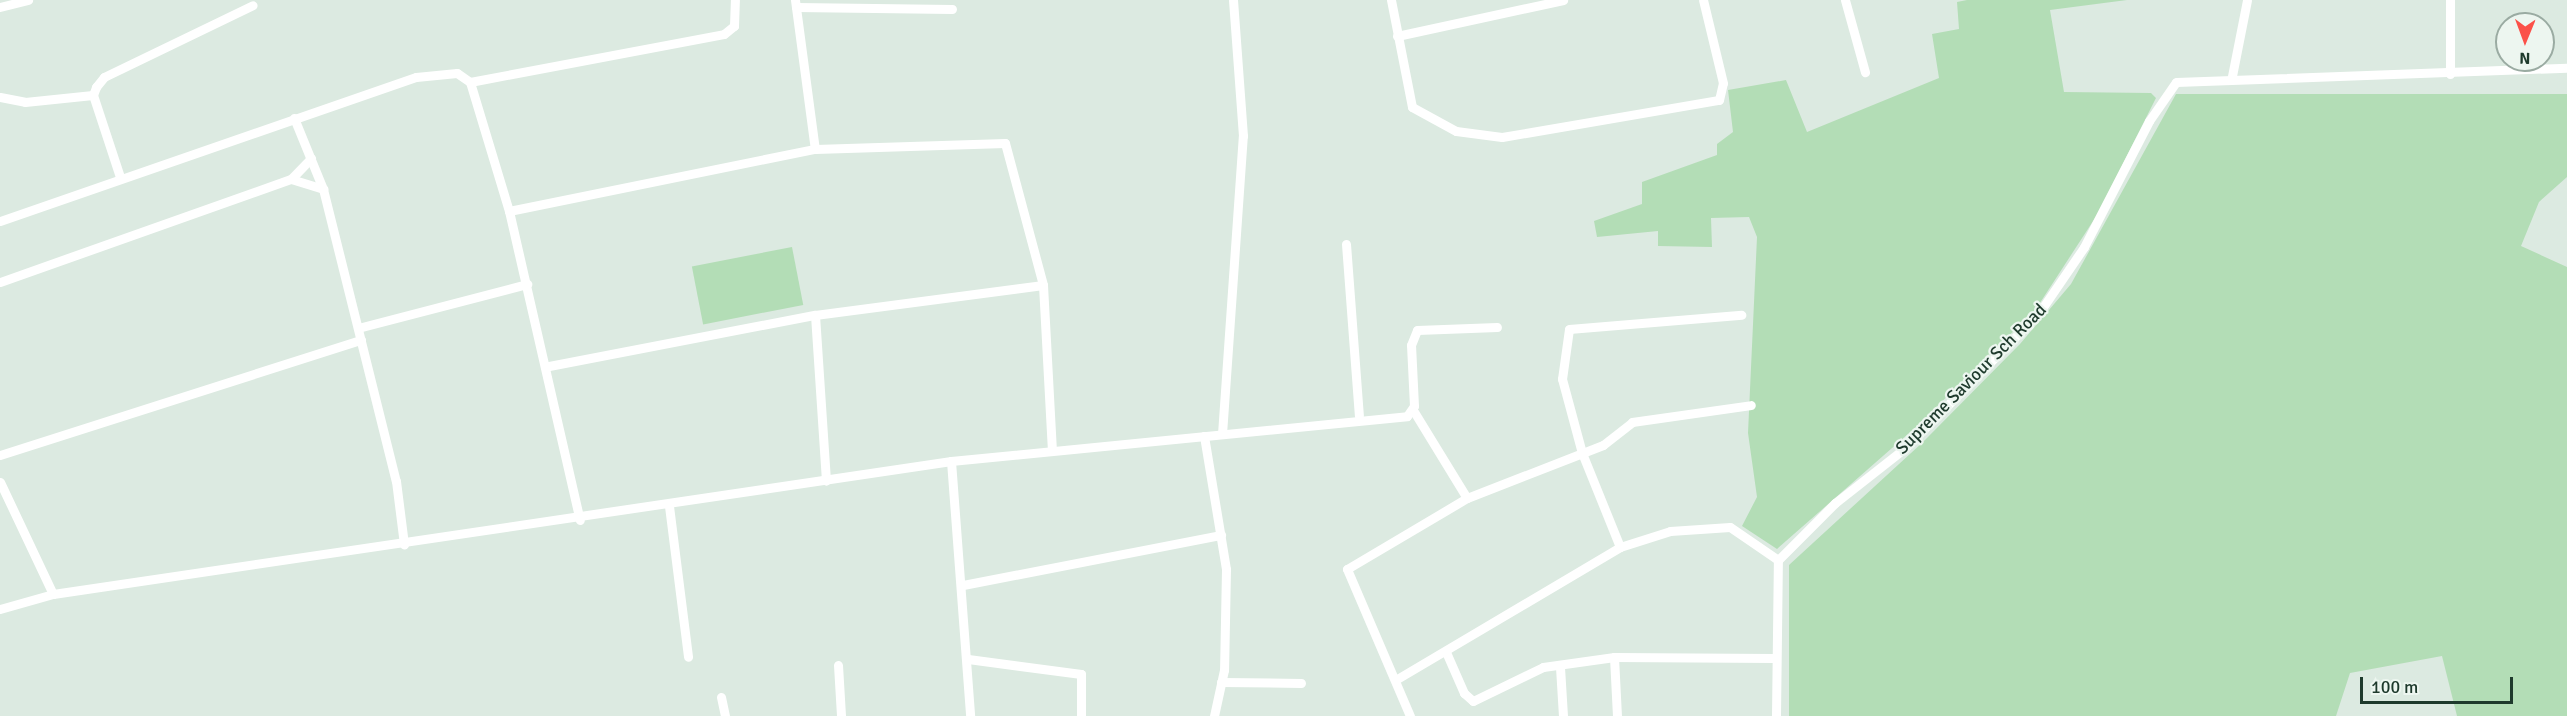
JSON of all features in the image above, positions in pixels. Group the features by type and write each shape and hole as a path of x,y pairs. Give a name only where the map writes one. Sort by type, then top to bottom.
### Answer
{"street":[{"path":"0,7 28,0"},
{"path":"0,221 120,177 294,118 441,72 470,82 724,34 734,26 735,0"},
{"path":"1222,434 1243,136 1233,0"},
{"path":"1391,0 1412,107 1456,131 1502,137 1719,100 1723,83 1703,0"},
{"path":"1397,36 1563,0"},
{"path":"1845,0 1865,72"},
{"path":"2232,76 2247,0"},
{"path":"2450,0 2450,74"},
{"path":"815,149 796,4 952,9"},
{"path":"120,177 93,95 104,77 253,5"},
{"name":"Supreme Saviour Sch Road","path":"1778,560 1835,503 1905,448 2039,313 2084,248 2169,88 2185,79 2232,76 2450,74 2567,68"},
{"path":"470,82 509,211 549,366 580,520"},
{"path":"0,97 25,102 93,95"},
{"path":"294,118 323,189 396,481 404,544"},
{"path":"509,211 815,149 1005,143 1043,285 1052,449"},
{"path":"0,282 291,179 310,158"},
{"path":"291,179 323,189"},
{"path":"1346,244 1359,416"},
{"path":"358,328 527,284"},
{"path":"549,366 815,315 1043,285"},
{"path":"815,315 826,481"},
{"path":"1620,547 1582,453 1562,379 1569,329 1741,315"},
{"path":"1467,498 1424,421 1415,411 1411,345 1417,330 1497,327"},
{"path":"0,455 361,340"},
{"path":"1410,716 1397,679 1347,569 1467,498 1582,453 1632,422 1751,405"},
{"path":"0,609 53,594 580,520 951,461 1052,449 1204,436 1359,416 1407,416 1415,411"},
{"path":"1204,436 1221,535 1227,621 1221,682 1214,716"},
{"path":"951,461 963,585 970,716"},
{"path":"0,483 53,594"},
{"path":"669,506 688,657"},
{"path":"1397,679 1620,547 1682,529 1730,527 1778,560 1774,658 1776,716"},
{"path":"963,585 1221,535"},
{"path":"1446,652 1464,693 1473,701 1543,667 1560,667 1614,657 1774,658"},
{"path":"1614,657 1617,716"},
{"path":"968,659 1080,674 1081,716"},
{"path":"838,665 841,716"},
{"path":"1560,667 1563,716"},
{"path":"1221,682 1301,683"},
{"path":"721,697 725,716"}],"green space":[{"path":"1967,0 2127,0 2050,10 2064,92 2151,93 2156,98 2097,215 2036,309 1916,427 1777,549 1742,526 1757,497 1748,433 1757,237 1749,217 1711,218 1712,247 1658,246 1658,231 1597,237 1594,221 1642,204 1642,182 1717,155 1717,144 1733,132 1728,90 1786,80 1807,132 1939,78 1932,34 1959,29 1957,2"},
{"path":"2176,94 2567,94 2567,177 2539,202 2521,246 2567,267 2567,716 2457,716 2442,656 2350,673 2336,716 1789,716 1789,565 1923,442 2020,344 2071,284"},
{"path":"792,247 803,305 703,324 692,266"}]}
